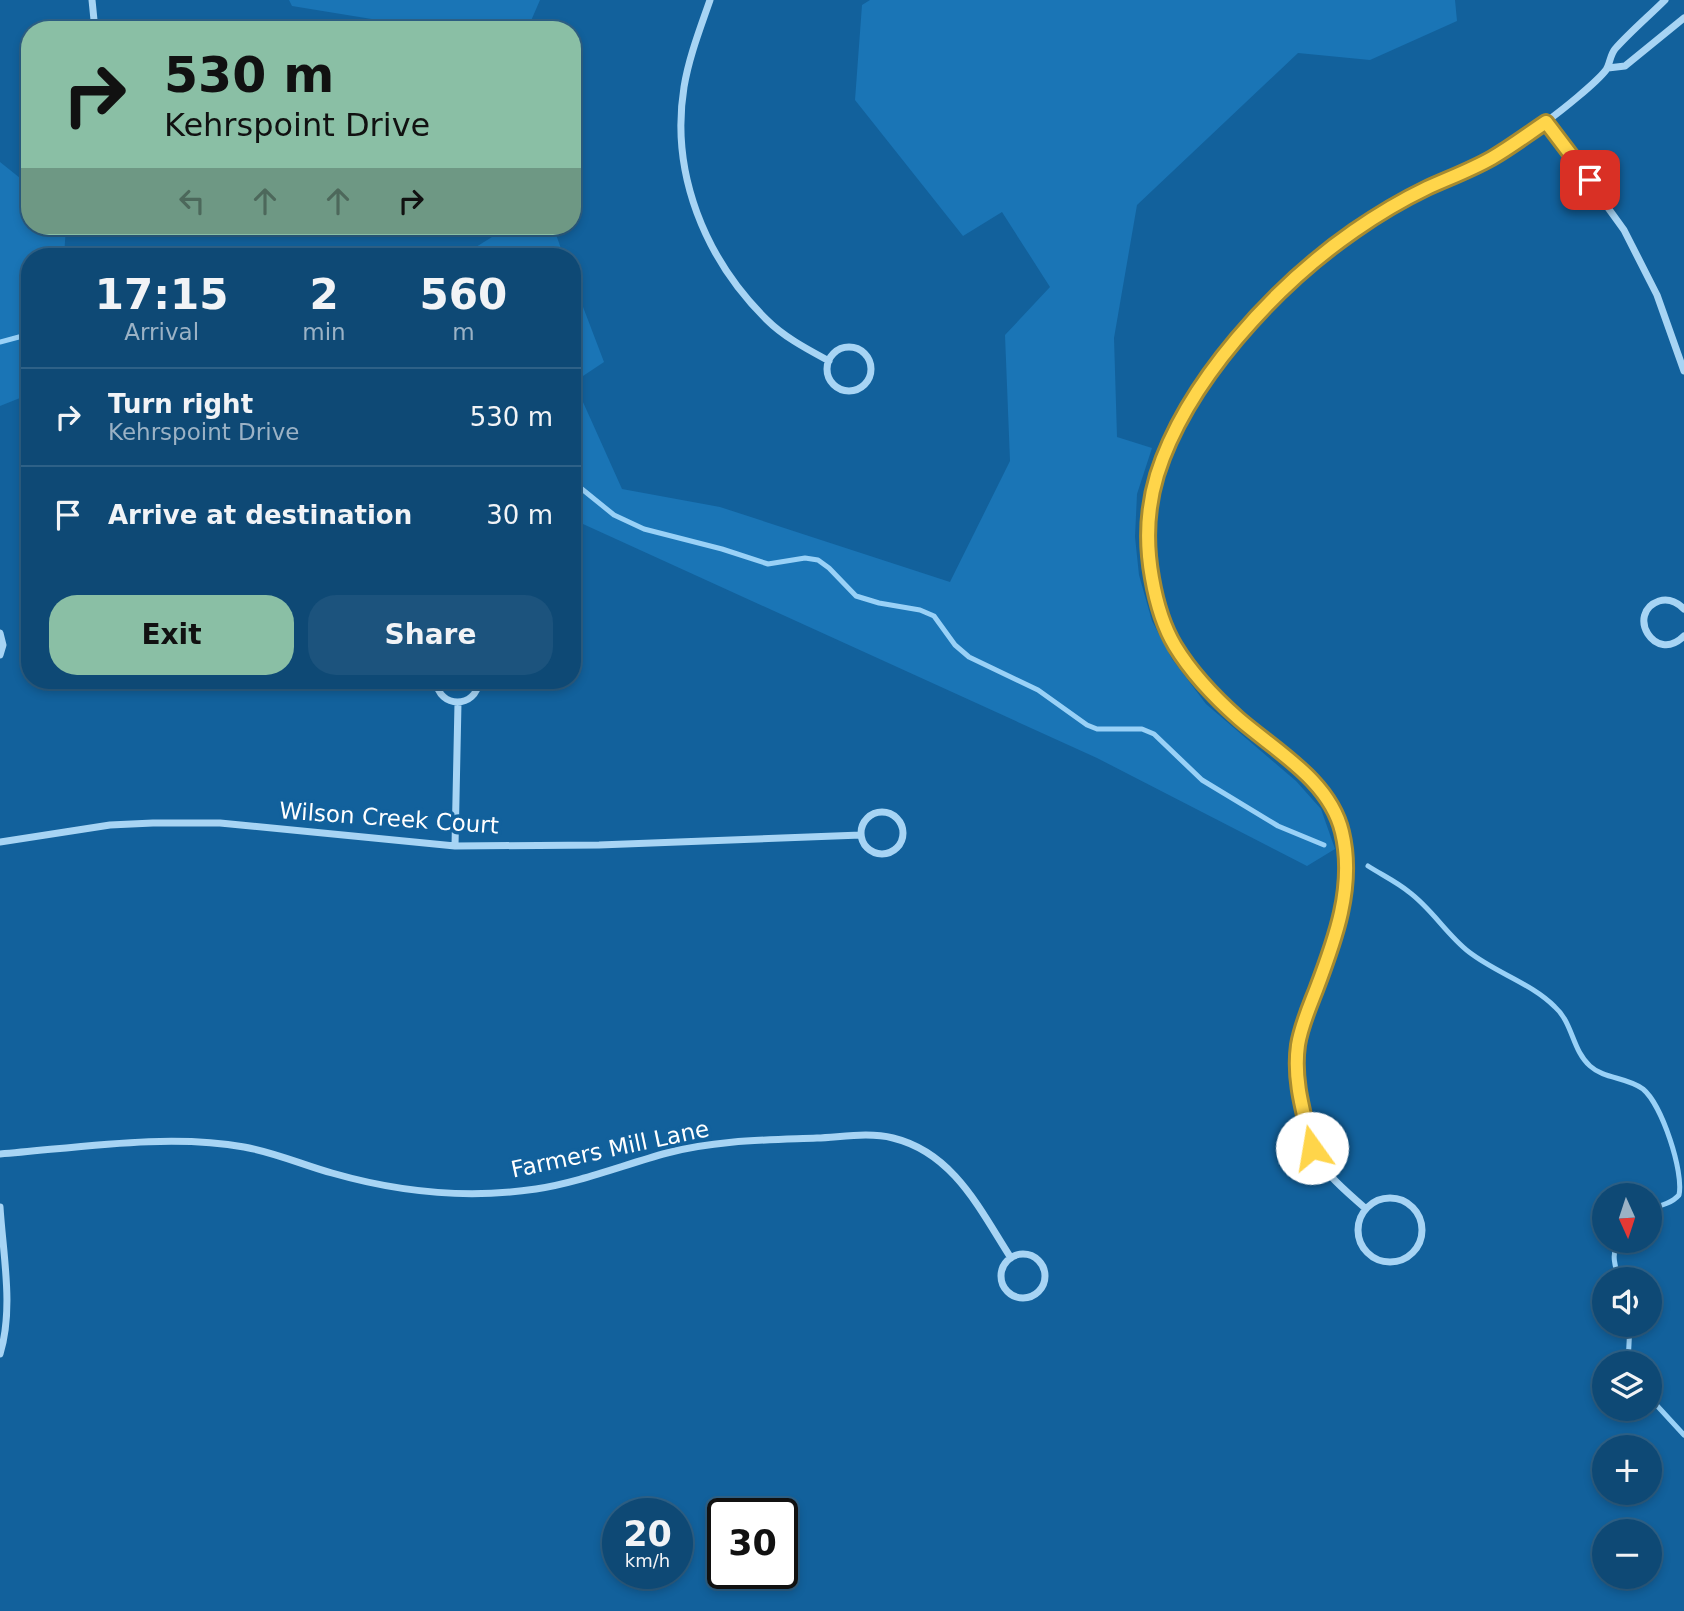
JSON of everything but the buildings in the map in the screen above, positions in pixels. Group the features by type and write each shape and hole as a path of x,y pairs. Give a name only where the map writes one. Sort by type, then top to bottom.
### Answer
{"street":[{"path":"92,0 94,21"},
{"path":"710,0 689,62 681,117 686,172 692,202 704,234 723,268 743,295 768,321 802,346 829,361"},
{"path":"1366,1209 1331,1177 1312,1148 1297,1084 1298,1046 1302,1027 1336,937 1343,907 1346,855 1337,814 1328,799 1301,770 1204,686 1175,645 1164,623 1154,592 1148,557 1150,514 1156,478 1182,419 1233,344 1287,285 1333,246 1373,218 1412,195 1492,158 1546,122 1608,68 1612,53 1665,0"},
{"path":"1608,68 1625,66 1684,18"},
{"path":"1546,122 1624,230 1658,298 1684,371"},
{"path":"838,350 859,350 871,366 868,380 857,390 842,391 828,375 829,361 838,350"},
{"path":"1683,607 1671,600 1657,602 1647,610 1644,622 1648,636 1660,644 1675,643 1684,636"},
{"path":"0,633 3,645 0,655"},
{"path":"438,689 440,694 451,702 458,703 474,695 476,689"},
{"path":"455,846 458,703"},
{"path":"882,812 895,816 903,827 902,841 887,854 873,852 863,842 862,835 864,822 882,812"},
{"name":"Wilson Creek Court","path":"0,842 110,825 220,823 455,846 599,845 862,835"},
{"name":"Farmers Mill Lane","path":"0,1154 194,1142 244,1147 395,1188 486,1193 535,1189 582,1180 667,1153 708,1145 877,1135 904,1141 946,1165 966,1188 1011,1258"},
{"path":"1391,1198 1409,1204 1416,1211 1420,1219 1421,1238 1410,1255 1391,1262 1371,1255 1364,1248 1358,1228 1366,1209 1373,1203 1391,1198"},
{"path":"0,1207 7,1311 0,1354"},
{"path":"1018,1255 1032,1256 1042,1265 1045,1280 1038,1292 1019,1297 1008,1291 1001,1274 1011,1258 1018,1255"}],"shaded area":[{"path":"289,0 540,0 531,21 384,21 292,6"},
{"path":"870,0 1455,0 1457,21 1370,60 1298,53 1137,205 1114,338 1117,437 1152,448 1137,494 1135,537 1139,575 1152,621 1172,659 1206,704 1296,781 1321,809 1335,849 1307,866 1097,758 581,523 581,398 622,489 720,507 950,582 1010,461 1005,335 1050,287 1002,212 963,236 855,100 862,5"},
{"path":"0,162 21,179 21,235 65,235 65,248 21,248 21,398 0,406"},
{"path":"491,235 556,235 561,248 474,248"},
{"path":"581,302 604,362 581,377"}],"waterway":[{"path":"0,342 21,336"},
{"path":"581,488 614,515 644,529 768,564 805,558 818,560 856,596 920,610 934,616 955,645 969,657 1038,690 1087,725 1097,729 1142,729 1154,734 1202,780 1278,826 1324,845"},
{"path":"1368,866 1400,885 1417,899 1469,952 1535,991 1555,1007 1566,1021 1579,1052 1590,1066 1637,1085 1650,1097 1670,1139 1680,1184 1679,1195 1662,1205"},
{"path":"1615,1253 1615,1267"},
{"path":"1629,1337 1629,1351"},
{"path":"1662,1411 1684,1435"}],"route":[{"path":"1312,1148 1297,1084 1298,1046 1302,1027 1336,937 1343,907 1346,855 1342,832 1337,814 1328,799 1301,770 1204,686 1175,645 1164,623 1154,592 1148,557 1150,514 1156,478 1182,419 1233,344 1301,272 1358,228 1412,195 1492,158 1546,122 1590,180"}]}
